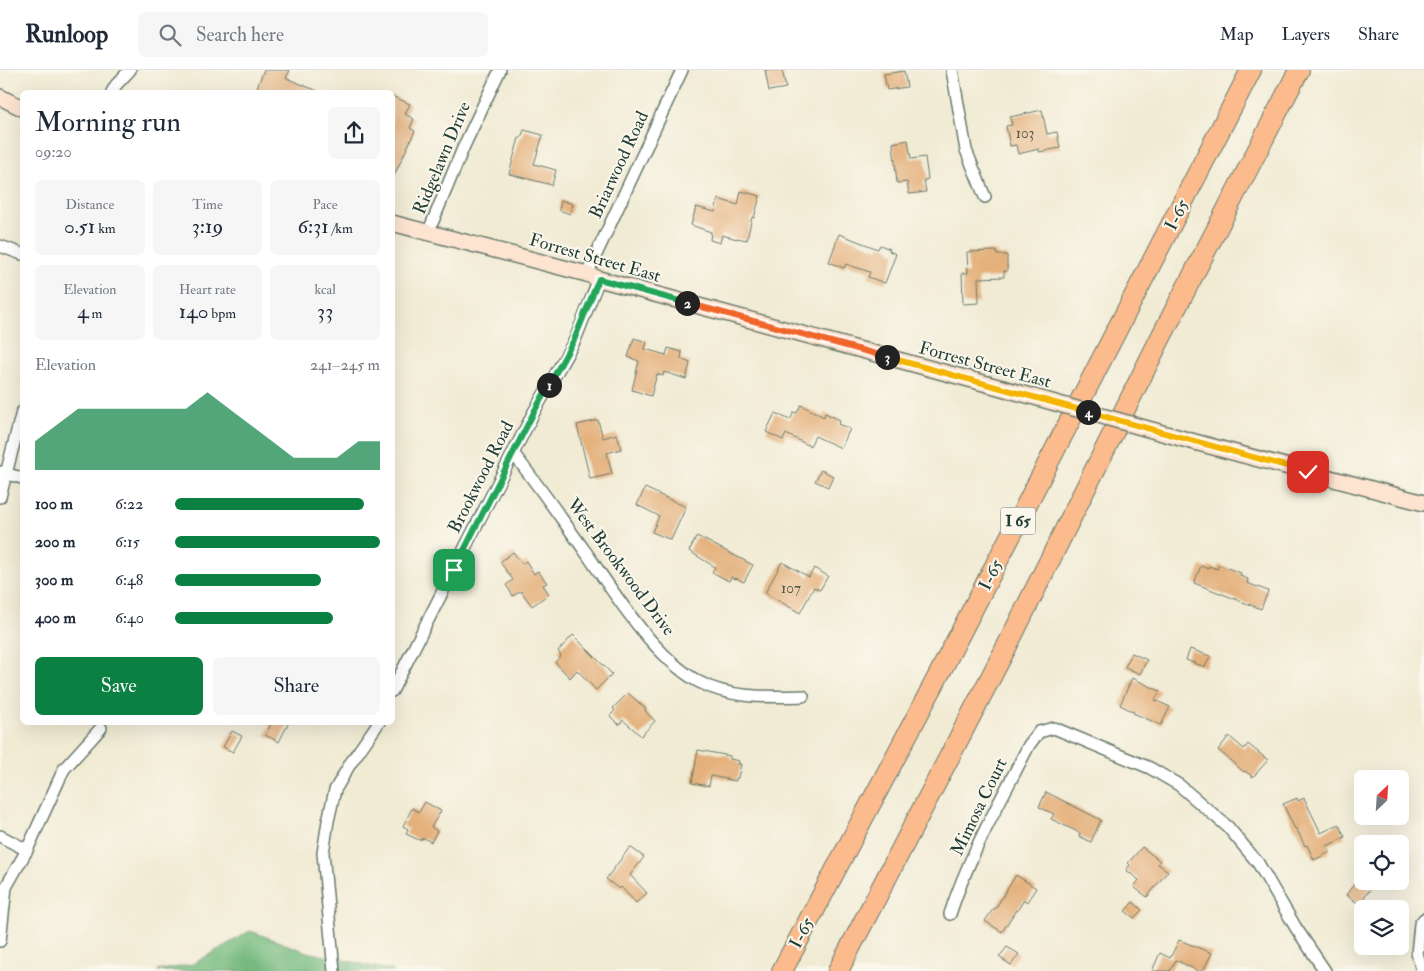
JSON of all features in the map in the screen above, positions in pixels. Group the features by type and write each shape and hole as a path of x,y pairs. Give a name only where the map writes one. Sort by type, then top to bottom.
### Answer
{"highway":[{"name":"I-65","path":"782,971 934,684 1251,70"},
{"name":"I 65","path":"838,971 1007,646 1159,341 1299,70"}],"street":[{"path":"113,90 130,70"},
{"name":"Ridgelawn Drive","path":"428,233 464,146 500,70"},
{"name":"Briarwood Road","path":"593,277 682,70"},
{"path":"952,70 966,150 985,197"},
{"path":"0,97 20,107"},
{"name":"Forrest Street East","path":"395,224 1424,503"},
{"path":"0,246 20,253"},
{"name":"Brookwood Road","path":"395,685 534,412 574,340 593,277"},
{"path":"0,497 3,473 20,418"},
{"name":"West Brookwood Drive","path":"513,453 549,500 616,595 648,636 672,662 700,682 731,694 766,697 803,696"},
{"path":"3,473 20,477"},
{"path":"334,971 323,853 328,821 335,790 350,764 378,725"},
{"path":"0,942 6,887 27,850 64,769 102,728"},
{"name":"Mimosa Court","path":"950,914 976,850 1029,745 1039,732 1054,728 1150,768 1179,785 1221,822 1258,863 1296,928 1325,971"},
{"path":"0,836 27,850"},
{"path":"1422,971 1417,953 1420,924 1424,919"}],"green space":[{"path":"250,931 307,952 394,971 158,971 193,964"}],"building":[{"path":"264,70 290,70 286,78 315,90 256,90"},
{"path":"765,70 782,70 786,88 769,91"},
{"path":"904,71 907,87 887,90 884,74"},
{"path":"395,97 410,104 405,114 414,119 410,128 415,131 395,174"},
{"path":"1042,110 1047,134 1057,132 1060,148 1039,152 1039,149 1018,154 1016,145 1010,146 1006,126 1012,125 1010,117"},
{"path":"524,130 543,135 534,164 556,170 552,185 509,174 519,138 521,138"},
{"path":"908,140 911,159 925,157 928,179 924,180 926,192 909,194 907,182 897,183 893,143"},
{"path":"741,191 760,196 754,218 752,217 747,240 722,235 720,243 710,240 711,232 691,225 696,207 715,212 718,199 738,205"},
{"path":"561,200 573,204 570,214 559,210"},
{"path":"839,234 878,249 880,245 896,254 885,283 868,277 870,272 846,264 844,268 829,262"},
{"path":"996,251 997,255 1007,255 1007,271 1004,271 1004,277 978,278 979,303 963,304 962,273 968,273 967,252"},
{"path":"634,338 647,342 645,349 666,355 668,348 682,352 681,359 690,363 686,379 664,372 663,376 657,374 651,396 632,390 639,361 628,357"},
{"path":"801,405 824,417 825,413 840,420 838,424 850,429 841,448 815,436 810,446 786,434 783,440 766,432 775,413 790,420 794,412 797,413"},
{"path":"598,420 603,438 617,434 621,449 607,453 612,474 590,479 577,425"},
{"path":"821,470 833,476 828,487 815,481"},
{"path":"645,488 686,507 671,540 652,532 659,516 637,505"},
{"path":"697,536 753,565 744,582 731,577 729,581 712,572 715,567 689,551"},
{"path":"513,552 522,564 526,561 534,574 538,571 547,583 543,585 549,594 532,606 521,591 513,596 506,585 513,580 500,562"},
{"path":"782,562 809,577 814,568 828,576 820,590 814,587 800,613 765,593"},
{"path":"1219,565 1241,573 1240,576 1248,579 1247,583 1268,591 1261,609 1194,583 1201,566 1208,569 1209,566 1217,569"},
{"path":"573,635 612,674 596,690 577,670 570,678 555,662 561,656 558,651"},
{"path":"1190,649 1210,656 1205,667 1186,660"},
{"path":"1132,653 1147,660 1140,674 1125,667"},
{"path":"1132,678 1160,691 1155,700 1170,707 1161,725 1120,705"},
{"path":"628,693 646,709 645,711 655,721 641,736 623,720 619,725 610,716 615,710 613,708"},
{"path":"270,725 288,725 279,742 265,735"},
{"path":"232,731 242,736 233,752 223,747"},
{"path":"1229,736 1244,749 1248,744 1268,760 1253,777 1244,772 1218,750"},
{"path":"698,750 730,756 730,759 739,761 738,764 741,764 736,781 711,776 709,786 692,783"},
{"path":"1046,792 1101,820 1091,842 1079,836 1080,833 1051,819 1054,814 1039,807"},
{"path":"1297,798 1298,801 1304,798 1321,833 1339,824 1345,837 1327,846 1330,852 1314,860 1307,845 1305,846 1295,829 1283,804"},
{"path":"425,802 441,811 431,827 437,831 431,842 424,838 419,840 406,834 408,829 403,826 412,808 419,812"},
{"path":"630,847 644,857 630,875 647,893 636,903 621,887 619,889 606,879"},
{"path":"1142,847 1160,861 1158,864 1168,871 1147,897 1134,887 1139,880 1126,870 1130,865 1128,863"},
{"path":"1016,875 1036,888 1027,902 1024,900 1016,910 1002,932 985,921 993,909 995,909"},
{"path":"1354,884 1354,890 1370,890 1362,900 1354,901 1346,895"},
{"path":"1133,902 1142,910 1134,918 1125,911"},
{"path":"1179,940 1212,953 1203,971 1198,971 1176,960 1170,971 1152,971 1160,953 1170,958"},
{"path":"1007,947 1019,954 1011,965 999,957"}],"route":[{"path":"454,570 534,412 574,340 599,279 1308,472"}]}
